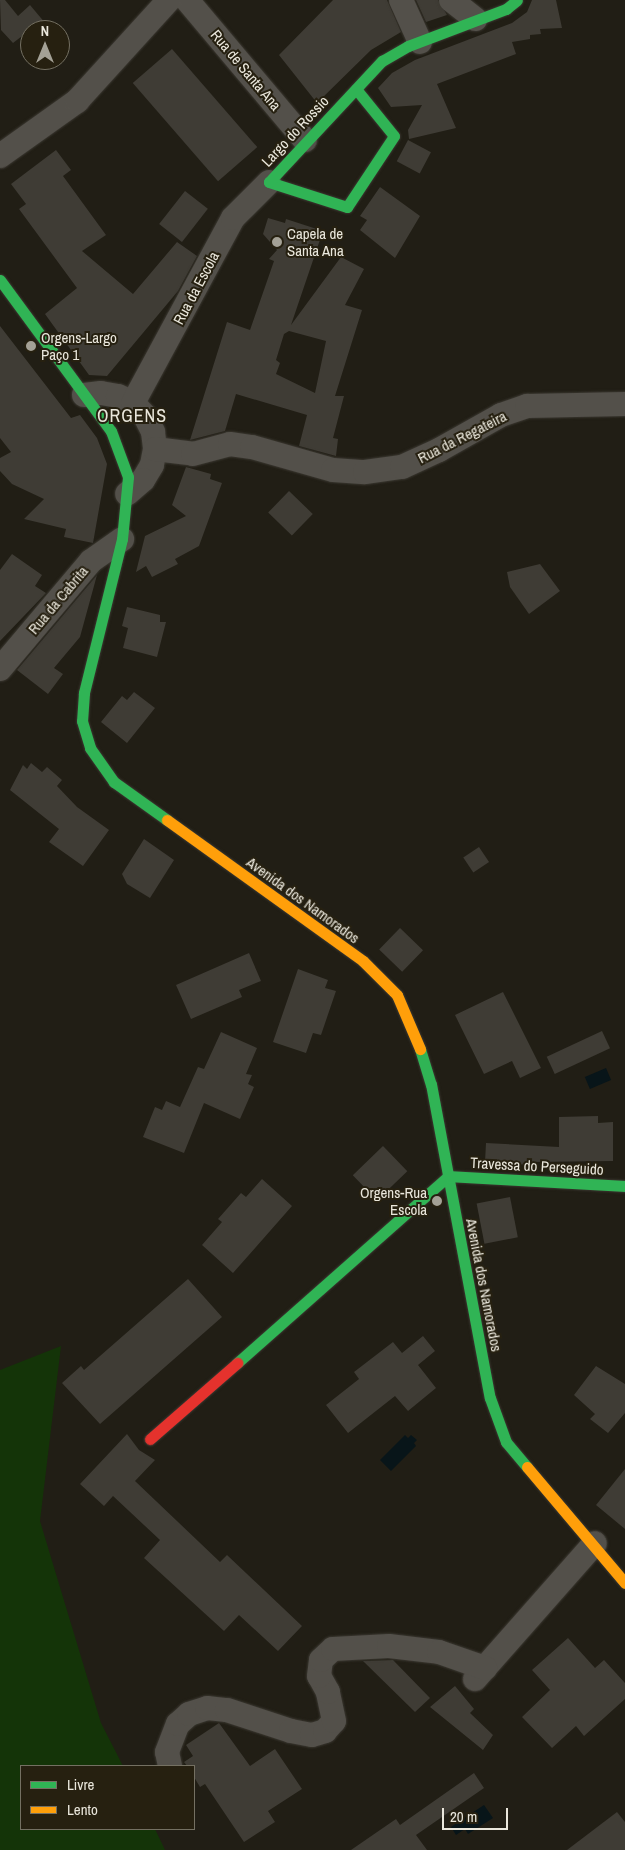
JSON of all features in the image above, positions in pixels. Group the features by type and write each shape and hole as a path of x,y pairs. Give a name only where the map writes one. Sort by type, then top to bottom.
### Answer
{"street":[{"path":"0,156 77,101 169,0"},
{"name":"Rua de Santa Ana","path":"187,0 305,140"},
{"path":"401,0 420,42"},
{"path":"452,0 475,19"},
{"path":"356,89 382,61 420,42 513,2"},
{"name":"Largo do Rossio","path":"356,89 394,136 346,208 269,182 305,140 356,89"},
{"name":"Rua da Escola","path":"133,404 233,218 269,182"},
{"name":"Avenida dos Namorados","path":"0,280 118,443 128,477 128,494 122,538 84,693 82,721 90,748 114,782 363,961 397,995 415,1031 431,1084 490,1398 506,1442 595,1544 625,1583"},
{"path":"84,395 101,393 118,396 133,404 149,424 155,449 152,465 143,480 128,494"},
{"name":"Rua da Regateira","path":"155,449 193,454 230,444 252,447 333,470 365,472 402,467 440,450 500,415 527,406 625,404"},
{"name":"Rua da Cabrita","path":"0,669 91,561 122,538"},
{"path":"150,1439 448,1176"},
{"name":"Travessa do Perseguido","path":"448,1176 625,1186"},
{"path":"170,1765 167,1752 178,1724 189,1714 207,1708 227,1710 291,1731 312,1735 325,1731 334,1721 328,1692 319,1676 321,1660 333,1648 390,1646 439,1652 480,1674 595,1544"}],"green space":[{"path":"61,1346 40,1521 101,1723 122,1765 20,1765 20,1830 155,1830 165,1850 0,1850 0,1370"}],"shaded area":[{"path":"606,1068 611,1080 590,1089 585,1077"},
{"path":"405,1435 408,1438 411,1435 417,1440 414,1443 416,1446 391,1471 380,1460"},
{"path":"484,1805 493,1818 468,1834 465,1829 456,1835 451,1827"}],"building":[{"path":"0,0 5,0 18,16 30,5 43,20 20,20 20,38 13,43 1,30"},
{"path":"333,0 387,0 401,32 371,50 317,103 279,55"},
{"path":"416,0 438,0 447,15 426,22"},
{"path":"532,0 556,0 562,28 540,29 541,34 530,35 530,39 512,42 516,54 437,84 456,128 409,139 408,130 422,105 391,107 378,88 392,73 415,60 512,23 527,12"},
{"path":"172,49 257,147 218,181 133,83"},
{"path":"408,140 431,152 420,173 397,161"},
{"path":"56,150 71,170 63,176 106,235 82,251 133,294 177,242 197,256 178,291 107,376 89,375 45,314 77,288 19,209 26,204 11,184"},
{"path":"380,187 420,216 395,258 360,230 367,220 360,216"},
{"path":"185,191 208,209 182,242 159,224"},
{"path":"268,218 285,223 286,219 323,231 291,325 341,257 364,269 345,305 362,310 335,396 344,396 333,438 338,439 336,456 299,446 307,415 236,394 225,431 190,440 227,322 250,330 274,261 269,259 277,250 263,234","holes":["289,331 326,341 315,393 276,374 280,363 276,360 284,334"]},
{"path":"0,326 71,418 80,415 97,438 107,464 93,543 64,537 66,529 24,519 44,499 12,484 0,471 0,458 11,452 0,438"},
{"path":"186,467 211,474 210,479 222,483 199,546 175,559 178,564 152,577 146,566 136,572 145,536 186,516 172,505"},
{"path":"289,491 313,514 292,536 268,513"},
{"path":"12,554 42,575 35,586 46,593 0,641 0,570"},
{"path":"540,564 560,591 529,614 510,587 507,572"},
{"path":"97,575 80,637 54,668 63,674 48,694 17,670"},
{"path":"127,607 160,615 160,622 166,622 157,657 123,648 128,628 122,626"},
{"path":"134,692 155,708 127,743 101,722 122,696 127,700"},
{"path":"31,763 42,772 47,767 62,780 57,786 77,807 109,830 83,866 49,842 59,829 10,790 23,765 27,769"},
{"path":"144,839 174,860 150,898 127,884 122,874"},
{"path":"479,847 489,862 473,873 463,858"},
{"path":"400,928 423,950 402,972 379,950"},
{"path":"249,953 261,981 239,990 242,997 191,1019 176,985"},
{"path":"298,969 328,980 325,988 336,991 321,1035 313,1033 306,1053 273,1042"},
{"path":"503,992 541,1068 520,1078 512,1061 484,1074 455,1015"},
{"path":"602,1031 610,1048 555,1074 547,1057"},
{"path":"221,1032 257,1048 246,1074 252,1075 248,1084 254,1087 240,1119 204,1103 184,1153 143,1137 155,1107 162,1110 166,1101 180,1107 198,1067 204,1069"},
{"path":"598,1116 598,1123 613,1122 613,1161 530,1162 529,1165 485,1162 486,1143 559,1147 559,1117"},
{"path":"383,1146 407,1171 377,1200 353,1175"},
{"path":"262,1179 292,1206 233,1273 202,1245 222,1222 218,1219 241,1193 246,1197"},
{"path":"510,1197 518,1237 484,1244 477,1203"},
{"path":"188,1279 222,1317 100,1424 62,1383 81,1366 84,1370"},
{"path":"423,1336 435,1351 418,1365 436,1388 408,1411 395,1396 348,1433 326,1405 359,1379 354,1372 393,1342 402,1353"},
{"path":"596,1366 625,1384 625,1413 608,1433 590,1419 595,1414 574,1395"},
{"path":"127,1434 139,1450 155,1460 135,1481 220,1562 227,1555 302,1626 278,1651 239,1615 224,1631 144,1558 160,1540 113,1496 104,1506 80,1484"},
{"path":"625,1469 625,1529 596,1505"},
{"path":"568,1638 595,1668 604,1660 625,1683 625,1699 584,1736 576,1726 552,1748 522,1717 550,1690 532,1670"},
{"path":"393,1660 430,1698 415,1712 363,1661"},
{"path":"455,1686 474,1709 470,1713 493,1735 483,1750 430,1707"},
{"path":"219,1723 250,1766 275,1749 302,1789 268,1811 275,1822 244,1842 205,1784 200,1787 195,1779 195,1765 186,1765 184,1762 193,1756 186,1745"},
{"path":"474,1773 484,1788 416,1835 427,1850 351,1850 396,1819 400,1825"},
{"path":"617,1812 625,1822 625,1850 567,1850"}],"traffic: fast":[{"path":"356,89 394,136 347,207 269,182 382,61 408,46 506,9 517,0"},
{"path":"0,280 111,431 128,477 122,539 84,693 82,721 90,748 114,782 167,820"},
{"path":"420,1049 431,1084 490,1398 506,1442 527,1467"},
{"path":"237,1363 448,1176 625,1186"}],"traffic: slow":[{"path":"167,820 363,961 397,995 420,1049"},
{"path":"527,1467 625,1583"}],"traffic: jam":[{"path":"150,1439 237,1363"}],"place":[{"name":"Capela de Santa Ana","path":"277,242"},
{"name":"Orgens-Largo Paço 1","path":"31,346"},
{"name":"Orgens-Rua Escola","path":"437,1201"}],"district":[{"name":"ORGENS","path":"132,416"}]}
